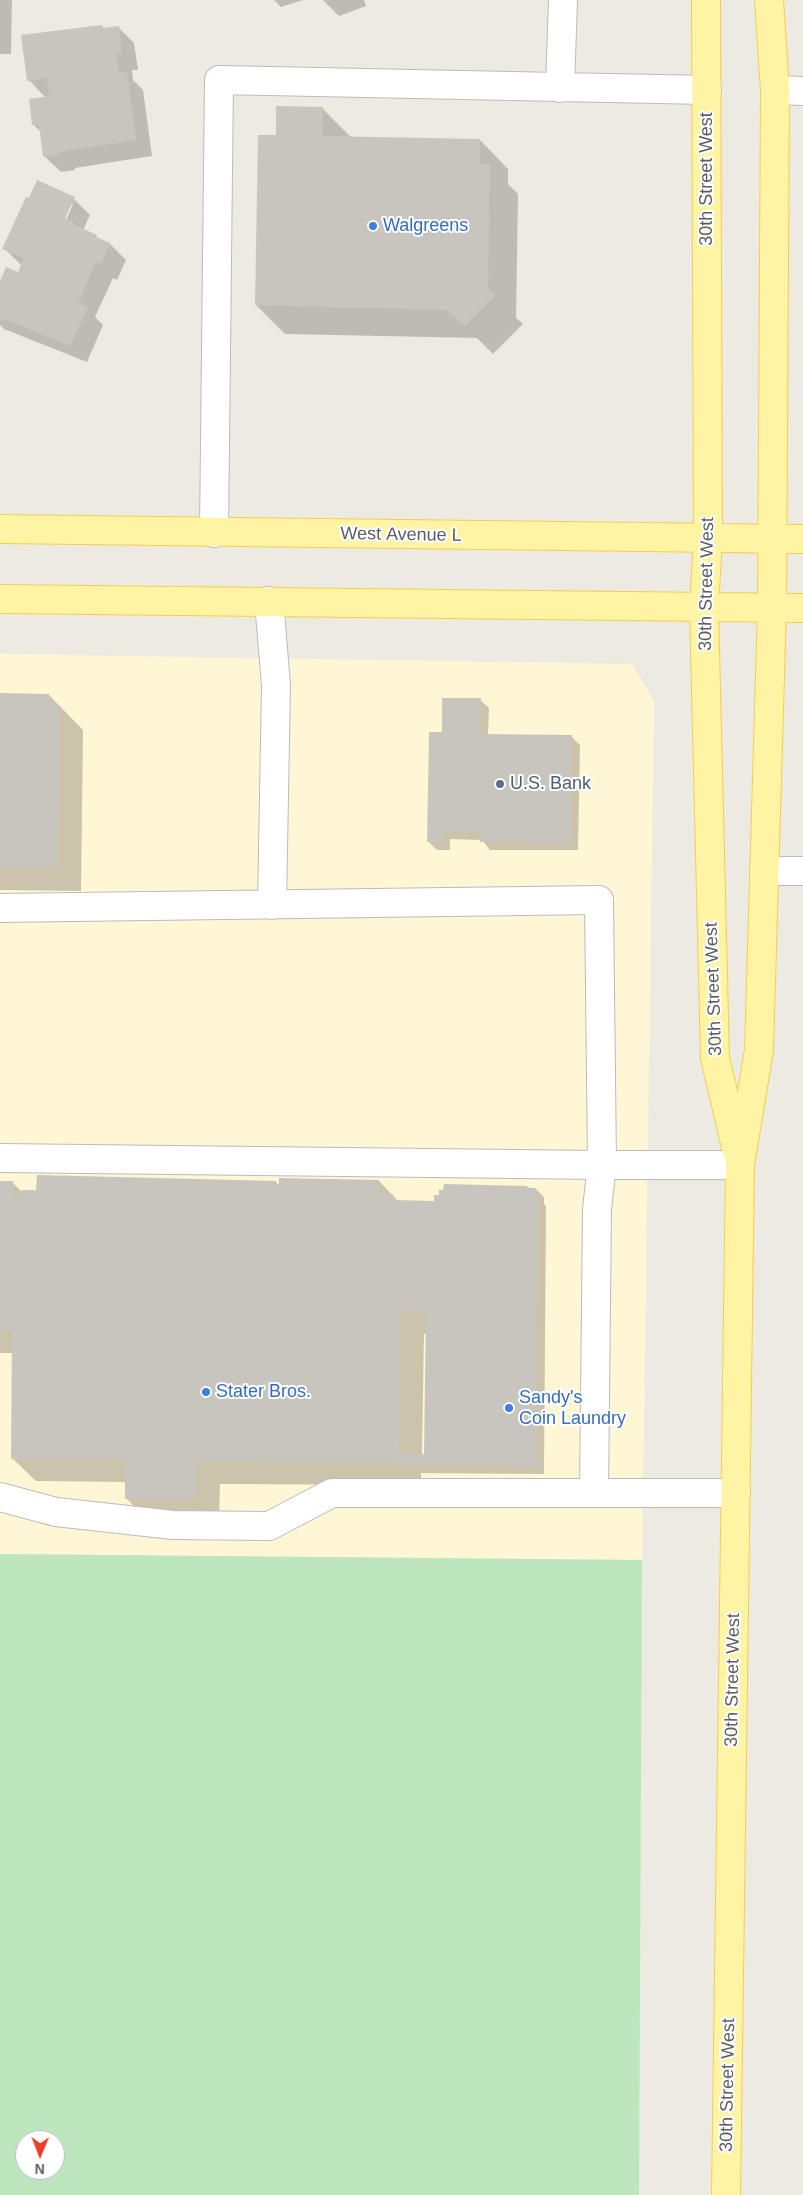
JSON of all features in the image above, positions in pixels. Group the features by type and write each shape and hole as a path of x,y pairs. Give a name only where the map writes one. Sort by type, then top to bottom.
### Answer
{"main road":[{"name":"30th Street West","path":"706,0 708,538 704,608 715,1058 740,1165"},
{"name":"30th Street West","path":"726,2195 740,1165 759,1050 772,608 775,90 770,0"},
{"name":"West Avenue L","path":"0,529 803,540"},
{"path":"0,599 803,608"}],"lane":[{"path":"560,88 563,0"},
{"path":"214,532 219,80 707,90"},
{"path":"775,90 803,91"},
{"path":"268,601 276,685 272,905"},
{"path":"764,871 803,871"},
{"path":"0,908 599,900 602,1165 597,1209 594,1493"},
{"path":"0,1158 740,1165"},
{"path":"0,1497 56,1512 173,1525 269,1526 332,1493 736,1493"}],"shaded area":[{"path":"0,654 632,664 654,701 642,1560 0,1554"}],"green space":[{"path":"0,1554 642,1560 639,2195 0,2195"}],"building":[{"path":"102,25 103,28 119,26 122,54 116,54 119,73 127,72 136,140 59,152 59,154 43,157 39,125 32,125 29,99 49,96 47,78 27,81 21,35"},
{"name":"Walgreens","path":"276,106 323,107 322,136 480,139 480,164 490,164 488,288 495,295 464,326 447,310 255,305 258,135 276,135"},
{"path":"37,180 75,197 65,218 74,222 73,224 97,235 96,237 110,243 101,264 96,262 78,303 88,307 70,346 5,319 4,321 0,319 0,281 6,267 18,272 24,258 2,249 26,197 29,198"},
{"path":"0,693 49,694 49,701 52,701 52,705 60,706 58,868 0,867"},
{"name":"U.S. Bank","path":"442,698 481,698 480,734 572,735 571,843 480,842 480,832 442,832 442,842 427,842 429,732 442,732"},
{"name":"Stater Bros.","path":"37,1175 276,1181 276,1187 279,1187 279,1178 379,1180 379,1194 393,1194 393,1200 434,1201 434,1195 439,1195 439,1190 443,1190 444,1184 527,1186 527,1188 536,1188 536,1197 538,1197 536,1467 398,1465 398,1462 197,1461 196,1499 125,1499 125,1459 11,1459 12,1331 0,1331 0,1181 13,1181 14,1196 21,1196 22,1190 36,1190","holes":["401,1311 426,1311 424,1454 399,1453"]}],"place":[{"name":"Walgreens","path":"373,226"},
{"name":"U.S. Bank","path":"500,784"},
{"name":"Stater Bros.","path":"206,1392"},
{"name":"Sandy's Coin Laundry","path":"509,1408"}]}
